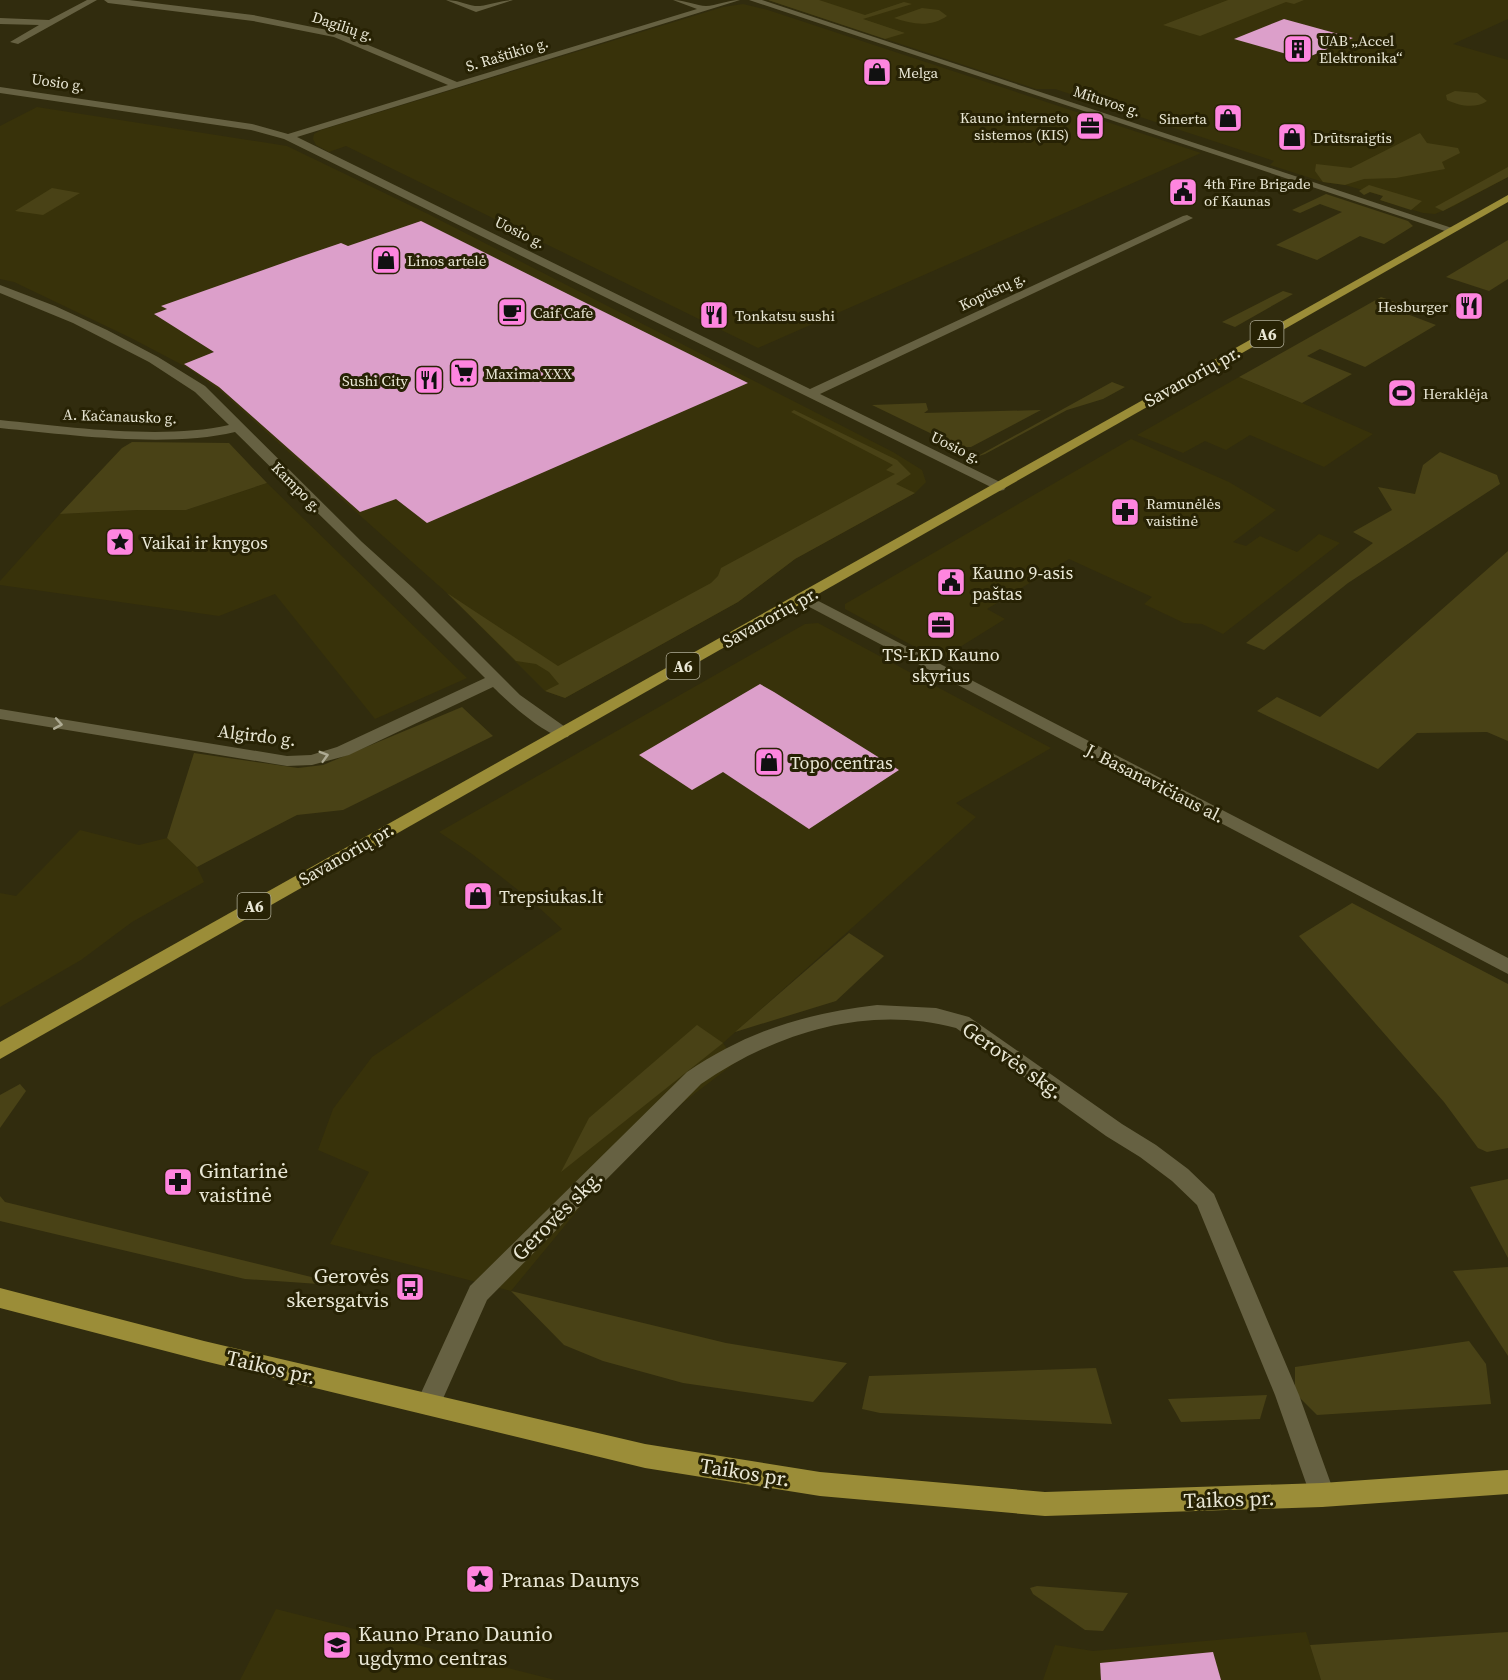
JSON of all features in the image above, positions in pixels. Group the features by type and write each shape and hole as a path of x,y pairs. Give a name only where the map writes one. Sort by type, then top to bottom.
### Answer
{"main road":[{"name":"Savanorių pr.","path":"0,1051 1508,198"},
{"name":"Taikos pr.","path":"0,1298 204,1351 645,1456 820,1484 1045,1504 1322,1495 1508,1482"}],"street":[{"path":"15,42 93,0"},
{"name":"Dagilių g.","path":"108,0 253,18 337,35 456,85"},
{"path":"450,0 476,9 509,0"},
{"path":"677,0 706,9"},
{"name":"S. Raštikio g.","path":"288,137 736,0"},
{"name":"Mituvos g.","path":"753,0 1452,230"},
{"path":"0,21 50,23"},
{"name":"Uosio g.","path":"0,90 252,127 288,137 999,487"},
{"name":"Kopūstų g.","path":"810,394 1187,218"},
{"name":"Kampo g.","path":"0,289 27,298 136,350 176,372 200,389 357,545 408,591 494,680 514,699 562,733"},
{"name":"A. Kačanausko g.","path":"0,424 73,432 168,434 202,434 238,427"},
{"name":"J. Basanavičiaus al.","path":"803,598 1508,967"},
{"name":"Algirdo g.","path":"0,714 287,761 312,760 344,751 494,680"},
{"name":"Gerovės skg.","path":"428,1404 478,1293 694,1078 732,1053 813,1022 868,1014 921,1012 962,1022 1075,1104 1148,1151 1180,1175 1206,1200 1287,1395 1322,1495"}],"shaded area":[{"path":"768,0 1508,0 1508,19 1453,44 1508,60 1508,177 1454,206 1435,214 1423,213 1380,200 1383,196 1345,185 1323,182 1270,165 1274,161 1055,89 1036,89"},
{"path":"768,0 819,0 865,15 904,2 912,4 863,19 905,33 885,39"},
{"path":"1228,0 1304,0 1294,4 1286,2 1200,36 1163,25"},
{"path":"743,4 768,10 1201,153 758,348 346,146 329,152 316,145 313,139 314,134 321,130 723,7"},
{"path":"922,8 939,10 947,16 941,20 921,24 894,18"},
{"path":"1455,91 1477,93 1487,101 1467,106 1447,100 1446,95"},
{"path":"37,107 287,146 428,214 893,452 922,470 926,482 915,493 795,559 738,602 565,698 545,691 447,593 219,390 188,368 131,338 14,282 0,279 0,126"},
{"path":"1420,133 1427,143 1458,148 1460,153 1442,162 1445,169 1396,178 1364,179 1345,185 1323,182 1315,171 1316,164 1351,168"},
{"path":"1508,167 1508,177 1443,211 1435,207"},
{"path":"1369,185 1422,201 1411,210 1380,200 1383,196 1370,192 1364,195 1359,191"},
{"path":"52,188 80,193 43,215 15,211"},
{"path":"1326,194 1408,221 1413,226 1384,244 1360,236 1317,260 1276,245 1342,212 1320,204 1300,213 1292,210"},
{"path":"1508,240 1508,279 1489,291 1446,277"},
{"path":"1283,291 1293,294 1235,327 1222,322"},
{"path":"1381,297 1414,309 1407,314 1436,325 1365,367 1320,349 1307,356 1352,374 1302,403 1239,377"},
{"path":"1239,377 1373,434 1324,467 1250,435 1226,450 1205,441 1183,453 1137,435"},
{"path":"1112,382 1125,387 1103,399 1067,410 976,457"},
{"path":"926,403 928,410 924,413 1041,410 971,447 959,447 872,405"},
{"path":"794,410 897,460 911,474 896,484 915,493 795,559 738,602 565,698 545,691 559,684 549,672 536,664 516,661 447,593 558,666 711,583 718,576 721,568 895,474 886,470 893,465 791,412"},
{"path":"1131,439 1229,482 1276,510 1233,542 1246,546 1260,536 1297,552 1319,534 1340,543 1223,634 1202,624 1184,623 1144,604 1152,597 1069,559 987,609 1005,619 939,660 845,609 845,604"},
{"path":"132,442 229,443 267,483 186,510 60,514 122,448"},
{"path":"1440,452 1497,475 1500,484 1348,583 1264,650 1246,643 1373,543 1353,532 1392,510 1378,487 1415,494 1423,465"},
{"path":"267,483 467,678 375,719 275,594 219,616 0,585 0,581 60,514 186,510"},
{"path":"1508,551 1508,741 1487,732 1417,733 1378,769 1257,711 1277,697 1320,717"},
{"path":"818,623 1051,748 956,803 976,817 723,1043 736,1062 668,1114 591,1194 511,1291 330,1244 369,1172 318,1150 333,1109 372,1057 562,929 532,901 472,854 439,832 805,624"},
{"path":"462,707 493,736 343,810 297,815 197,867 167,838 194,753 298,768 323,765"},
{"path":"80,830 139,845 167,838 197,867 204,882 132,922 81,960 0,1007 0,893 16,896"},
{"path":"1352,903 1508,984 1508,1148 1487,1152 1478,1148 1444,1102 1299,936"},
{"path":"849,933 884,956 836,1001 735,1032"},
{"path":"697,1025 723,1043 561,1172 589,1118"},
{"path":"20,1084 26,1091 0,1128 0,1095"},
{"path":"1508,1179 1508,1258 1470,1187"},
{"path":"0,1196 5,1202 348,1286 245,1279 0,1221"},
{"path":"1508,1267 1508,1356 1453,1271"},
{"path":"511,1291 726,1343 847,1363 813,1402 683,1383 603,1361 564,1345"},
{"path":"1469,1341 1486,1364 1491,1404 1317,1415 1295,1393 1295,1367"},
{"path":"1096,1368 1112,1424 880,1413 862,1409 869,1376"},
{"path":"1267,1395 1260,1419 1181,1422 1168,1399"},
{"path":"1037,1586 1128,1593 1103,1631 1085,1630 1033,1594 1030,1588"},
{"name":"Kauno Prano Daunio ugdymo centras","path":"276,1609 555,1680 240,1680"},
{"path":"1306,1632 1321,1680 1043,1680 1055,1645 1093,1651"},
{"path":"1508,1632 1508,1680 1321,1680 1310,1645"}],"building":[{"name":"UAB „Accel Elektronika“","path":"1284,19 1353,38 1304,59 1234,39"},
{"name":"Maxima XXX","path":"421,221 748,383 427,523 396,499 360,512 219,387 184,364 214,352 154,314 167,309 161,306 297,258 341,243 348,246"},
{"name":"Topo centras","path":"760,684 899,770 809,829 723,772 692,790 639,755"},
{"path":"1213,1652 1221,1680 1101,1680 1100,1663"}],"place":[{"name":"UAB „Accel Elektronika“","path":"1298,49"},
{"name":"Melga","path":"877,72"},
{"name":"Sinerta","path":"1228,118"},
{"name":"Kauno interneto sistemos (KIS)","path":"1090,126"},
{"name":"Drūtsraigtis","path":"1292,137"},
{"name":"4th Fire Brigade of Kaunas","path":"1183,192"},
{"name":"Linos artelė","path":"386,260"},
{"name":"Hesburger","path":"1469,306"},
{"name":"Caif Cafe","path":"512,312"},
{"name":"Tonkatsu sushi","path":"714,315"},
{"name":"Maxima XXX","path":"464,373"},
{"name":"Sushi City","path":"429,380"},
{"name":"Heraklėja","path":"1402,393"},
{"name":"Ramunėlės vaistinė","path":"1125,512"},
{"name":"Vaikai ir knygos","path":"120,542"},
{"name":"Kauno 9-asis paštas","path":"951,582"},
{"name":"TS-LKD Kauno skyrius","path":"941,625"},
{"name":"Topo centras","path":"769,762"},
{"name":"Trepsiukas.lt","path":"478,896"},
{"name":"Gintarinė vaistinė","path":"178,1182"},
{"name":"Gerovės skersgatvis","path":"410,1287"},
{"name":"Pranas Daunys","path":"480,1579"},
{"name":"Kauno Prano Daunio ugdymo centras","path":"337,1645"}]}
